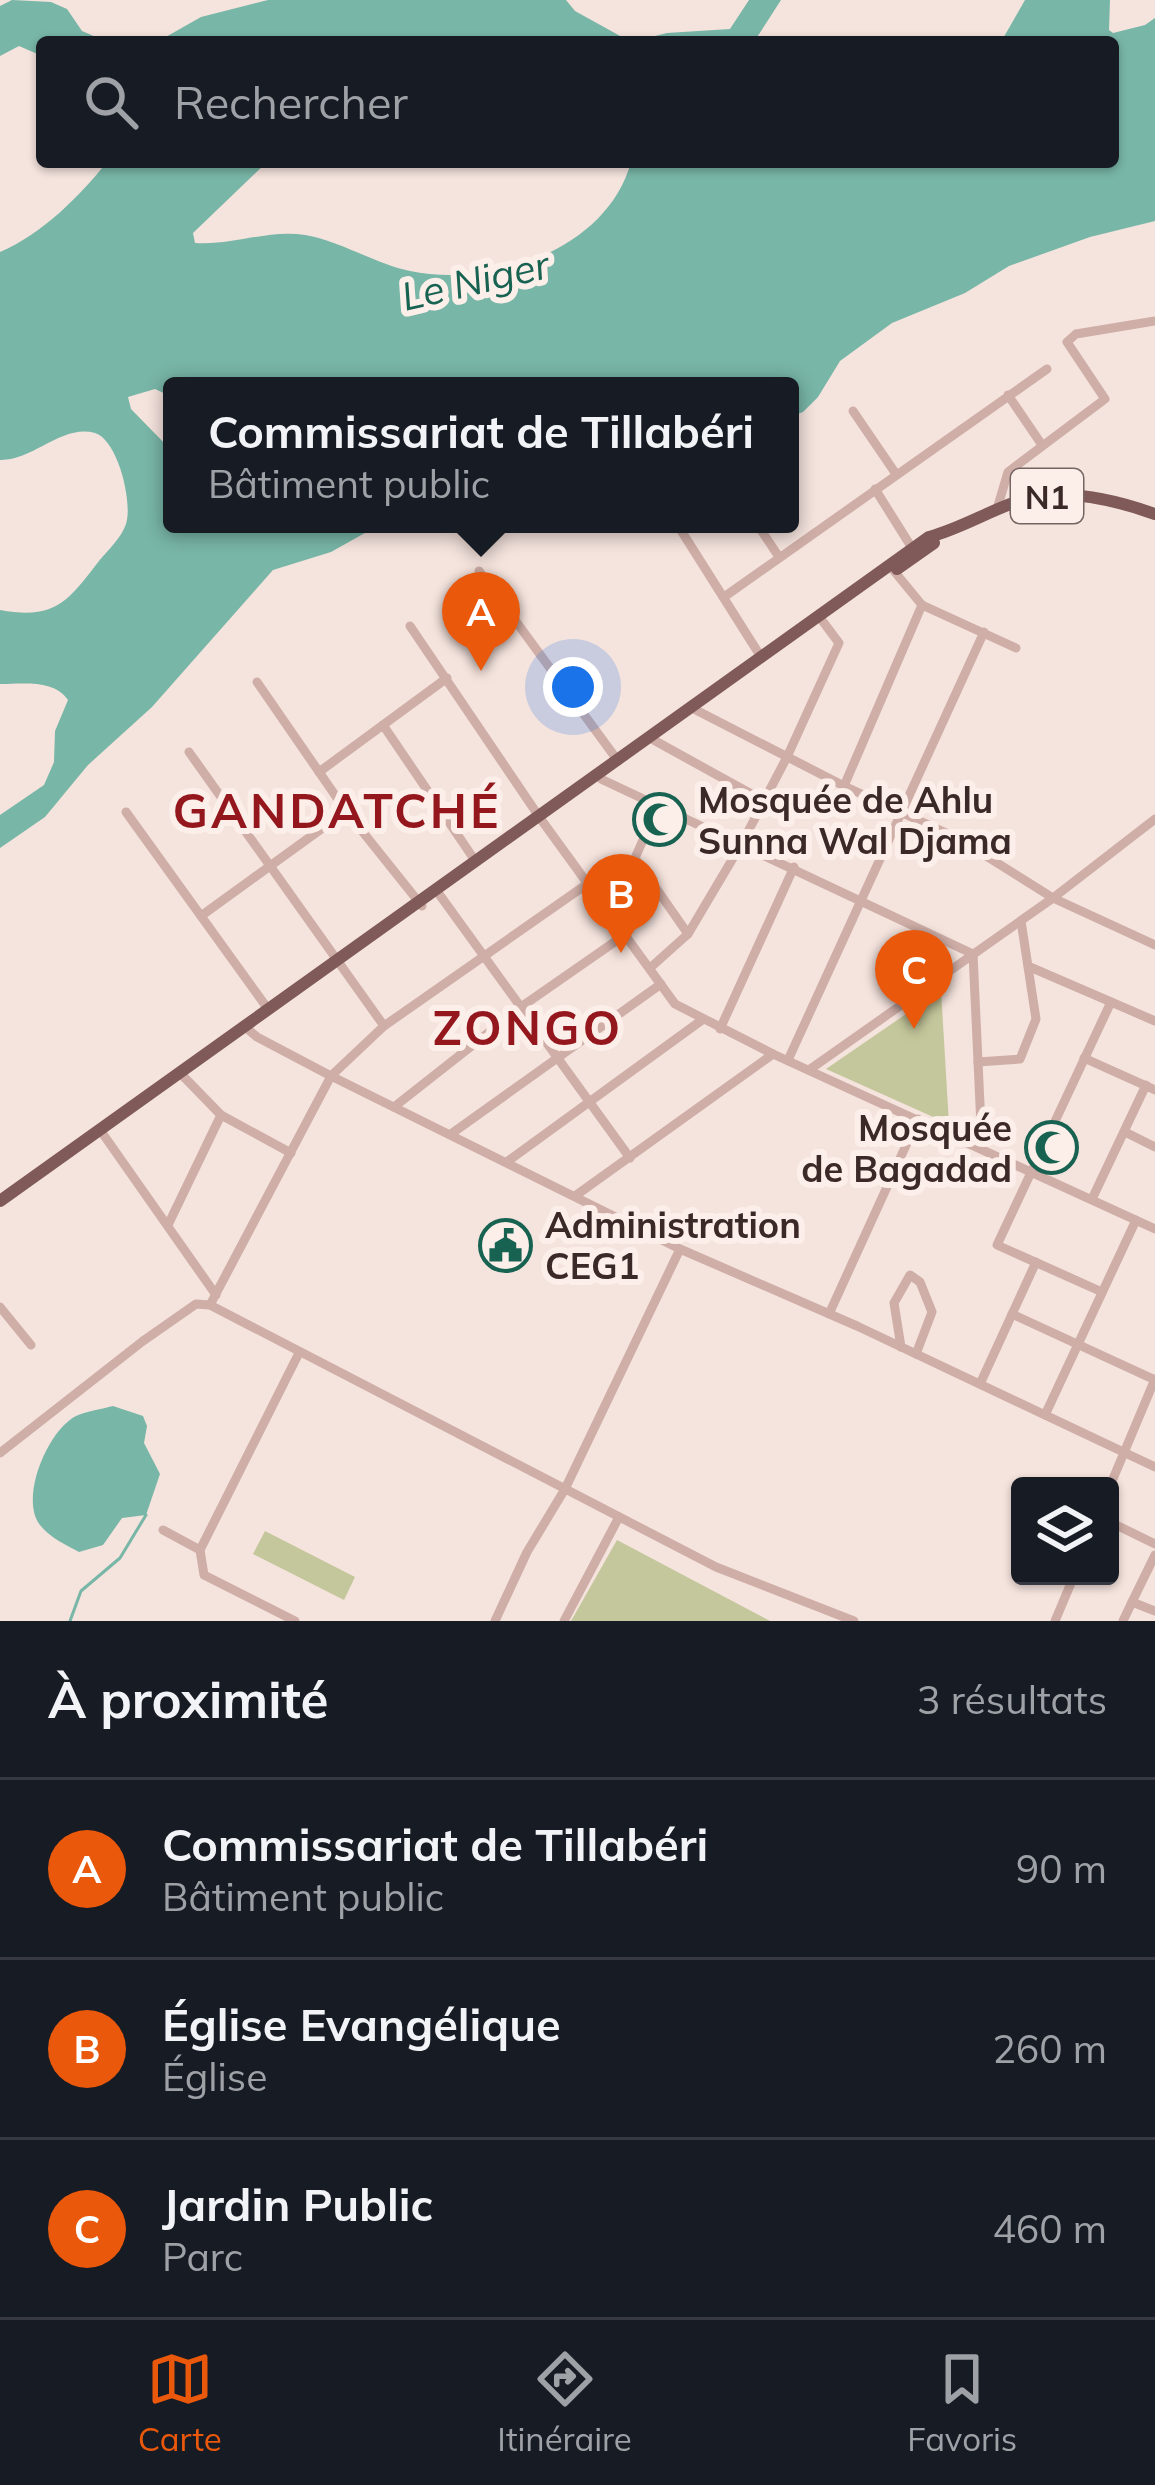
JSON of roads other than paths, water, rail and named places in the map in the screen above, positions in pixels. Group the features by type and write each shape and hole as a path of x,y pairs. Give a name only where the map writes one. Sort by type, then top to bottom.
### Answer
{"main road":[{"name":"N1","path":"695,710 912,548 997,509 1023,499 1055,495 1093,498 1155,514"},
{"name":"N1","path":"0,1205 103,1135 268,1009 601,779 943,533"},
{"name":"N1","path":"421,904 617,760 652,740"},
{"name":"N1","path":"0,1205 340,959"}],"street":[{"path":"997,509 1008,472 1105,398 1067,342 1076,334 1155,321"},
{"path":"724,597 1047,369"},
{"path":"1008,395 1042,445"},
{"path":"853,411 896,474"},
{"path":"875,489 912,548"},
{"path":"683,533 761,657"},
{"path":"763,533 779,557"},
{"path":"479,571 617,760"},
{"path":"894,571 922,605 1016,648"},
{"path":"844,786 922,605"},
{"path":"650,968 688,934 787,757 839,643 820,619"},
{"path":"410,626 541,820 675,1004 773,1054 1155,1228"},
{"path":"788,1060 984,632"},
{"path":"319,772 447,678"},
{"path":"257,682 346,811 421,904"},
{"path":"695,710 958,839 1053,898 1155,945"},
{"path":"383,725 476,862"},
{"path":"652,740 764,801"},
{"path":"189,752 384,1026"},
{"path":"601,779 973,954"},
{"path":"659,804 635,858 688,934"},
{"path":"201,916 346,811"},
{"path":"126,812 268,1009"},
{"path":"808,1070 1053,898 1155,819"},
{"path":"720,1029 794,867"},
{"path":"0,1453 143,1341 196,1304 213,1300 331,1076 384,1026 590,882"},
{"path":"439,894 630,1158"},
{"path":"978,1062 1020,1059 1036,1019 1021,921"},
{"path":"394,1107 521,1007 626,934"},
{"path":"973,954 982,1148"},
{"path":"1030,967 1155,1021"},
{"path":"452,1134 661,984"},
{"path":"1102,1292 997,1244 1111,1002"},
{"path":"508,1161 702,1020"},
{"path":"246,1028 331,1076 680,1249 1155,1467"},
{"path":"575,1196 773,1054"},
{"path":"1084,1058 1150,1088 1092,1199"},
{"path":"183,1076 221,1115 291,1153"},
{"path":"168,1225 221,1115"},
{"path":"829,1314 918,1119"},
{"path":"1124,1132 1155,1147"},
{"path":"103,1135 168,1225 213,1300 299,1353 716,1567 854,1621"},
{"path":"1045,1415 1136,1220"},
{"path":"495,1621 527,1552 565,1489 680,1249"},
{"path":"980,1384 1036,1262"},
{"path":"902,1347 894,1303 910,1275 920,1282 932,1312 916,1354"},
{"path":"0,1307 31,1346"},
{"path":"1012,1314 1155,1379 1113,1477"},
{"path":"295,1621 204,1575 200,1550 299,1353"},
{"path":"564,1621 619,1517"},
{"path":"1119,1526 1155,1544"},
{"path":"163,1531 200,1550"},
{"path":"1123,1621 1155,1555"},
{"path":"1055,1621 1070,1585"},
{"path":"1132,1602 1155,1611"}],"water":[{"path":"12,0 51,2 67,9 82,31 94,36 36,36 36,53 19,46 0,56 0,6"},
{"path":"268,0 566,0 575,11 620,36 168,36 201,17"},
{"path":"749,0 781,0 758,36 655,36 730,29"},
{"name":"Le Niger","path":"1025,0 1110,0 1109,30 1113,33 1155,18 1155,221 1090,237 1009,266 965,293 892,323 840,361 803,412 799,414 799,377 163,377 163,393 155,389 128,397 131,409 163,442 163,533 365,533 331,552 273,570 152,707 88,765 45,817 0,848 0,815 44,785 54,762 55,731 68,700 46,686 0,684 0,610 35,612 69,597 118,539 128,514 117,459 95,433 71,434 0,460 0,252 59,213 102,168 261,168 193,233 195,243 305,235 397,268 442,275 510,267 572,240 598,219 618,193 628,168 1119,168 1119,36 1004,36"},
{"path":"113,1406 143,1416 147,1426 144,1443 160,1474 146,1515 122,1518 103,1545 79,1552 40,1525 34,1513 35,1482 47,1450 66,1424 80,1414"}],"waterway":[{"path":"70,1621 81,1591 120,1558 146,1515"}],"place":[{"name":"Commissariat de Tillabéri","path":"481,671"},
{"name":"Mosquée de Ahlu Sunna Wal Djama","path":"659,820"},
{"name":"Église Evangélique","path":"621,953"},
{"name":"Jardin Public","path":"914,1029"},
{"name":"Mosquée de Bagadad","path":"1051,1148"},
{"name":"Administration CEG1","path":"506,1245"}],"district":[{"name":"GANDATCHÉ","path":"337,810"},
{"name":"ZONGO","path":"528,1027"}]}
